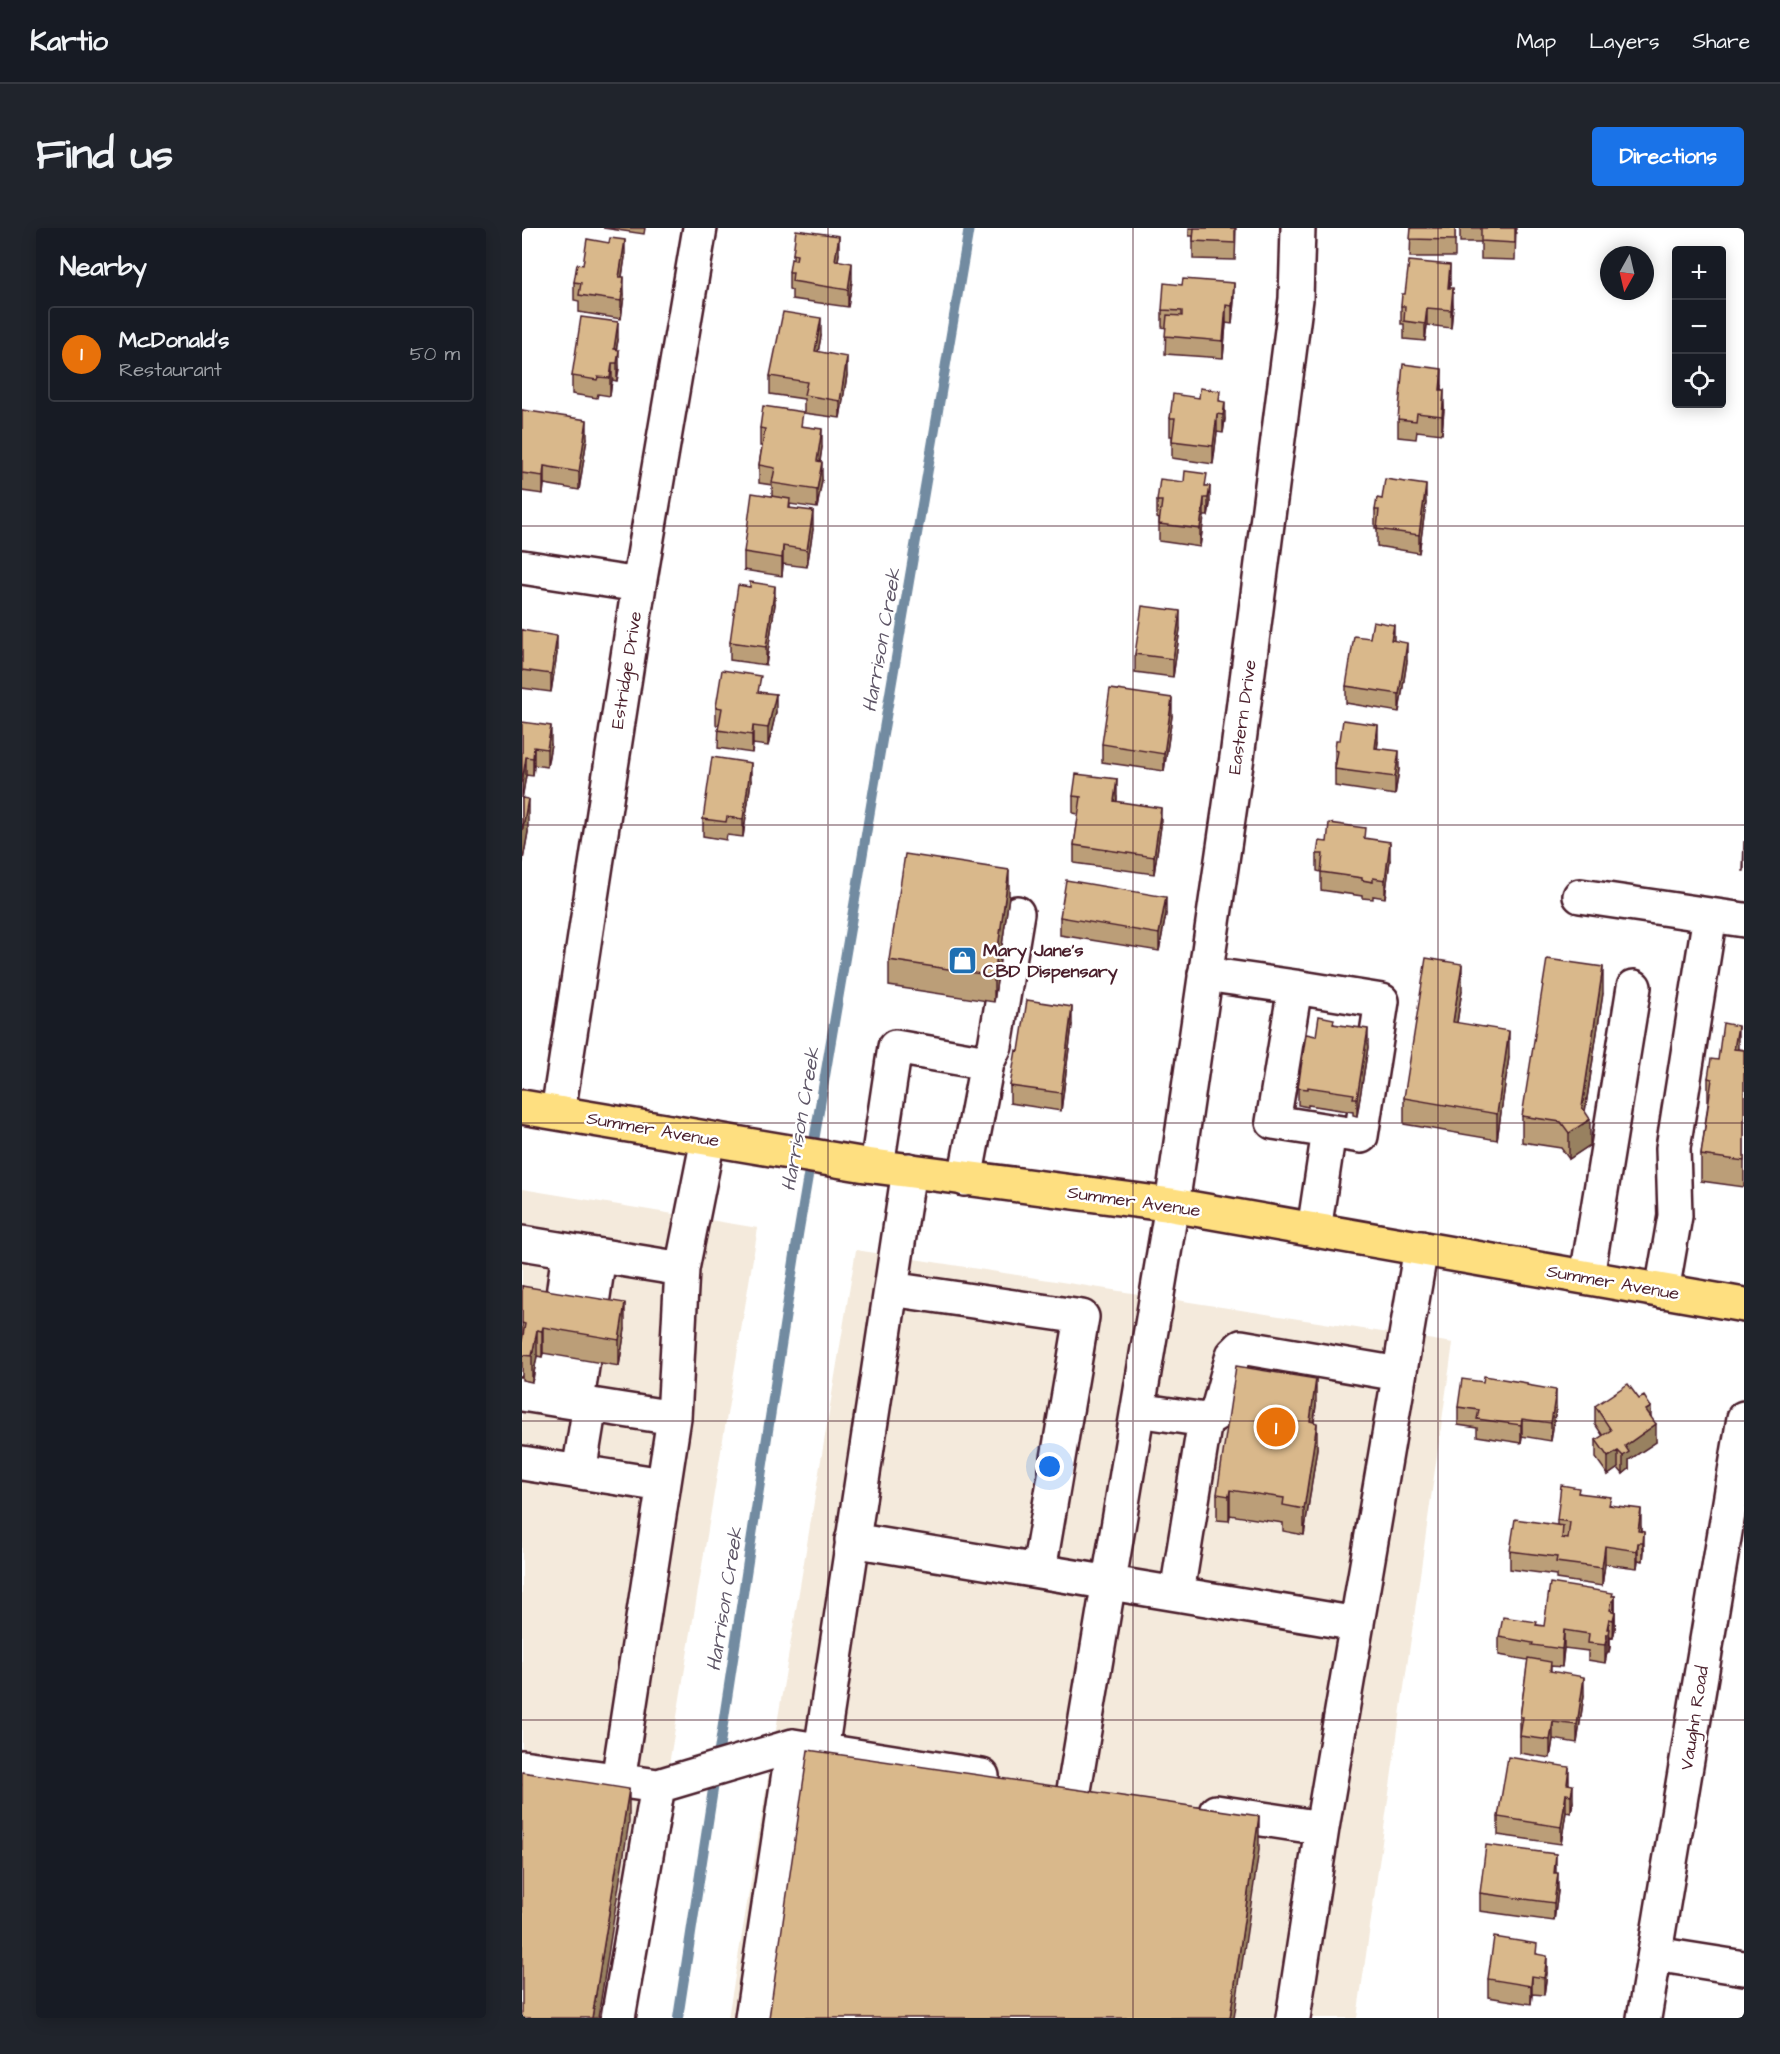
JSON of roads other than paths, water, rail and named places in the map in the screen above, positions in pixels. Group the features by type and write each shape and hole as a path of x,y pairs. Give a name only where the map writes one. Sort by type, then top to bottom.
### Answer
{"main road":[{"name":"Summer Avenue","path":"522,1107 872,1166 1172,1205 1744,1305"}],"street":[{"name":"Estridge Drive","path":"558,1112 639,585 700,228"},
{"name":"Eastern Drive","path":"795,1750 1089,1793 1109,1581 1172,1205 1237,757 1296,299 1298,228"},
{"path":"522,567 639,585"},
{"path":"1580,896 1744,920"},
{"path":"965,1179 987,1063 995,1046 1017,913"},
{"path":"1662,1291 1674,1216 1673,1148 1710,915"},
{"path":"1205,974 1295,987 1382,1001 1360,1136 1273,1122 1295,987"},
{"path":"1587,1277 1634,987"},
{"path":"872,1166 895,1047 987,1063"},
{"path":"1314,1230 1329,1131"},
{"path":"618,1781 674,1418 682,1269 708,1139"},
{"path":"753,2018 795,1750 852,1540 909,1170"},
{"path":"1293,2018 1322,1828 1421,1248"},
{"path":"523,1250 584,1254 682,1269"},
{"path":"574,1321 584,1254"},
{"path":"891,1290 1082,1317 1039,1570"},
{"path":"1138,1410 1205,1420 1217,1413 1233,1354 1241,1347 1399,1374"},
{"path":"568,1357 559,1400 579,1472"},
{"path":"559,1400 674,1418"},
{"name":"Vaughn Road","path":"1644,2018 1744,1418"},
{"path":"1177,1593 1205,1420"},
{"path":"522,1463 663,1485"},
{"path":"852,1540 1357,1624"},
{"path":"522,1767 662,1786 795,1750"},
{"path":"618,2018 662,1786"},
{"path":"1188,1808 1322,1828"},
{"path":"1655,1954 1744,1968"}],"waterway":[{"name":"Harrison Creek","path":"678,2018 798,1235 969,228"}],"place":[{"name":"Mary Jane's CBD Dispensary","path":"962,960"},
{"name":"McDonald's","path":"1276,1427"}]}
